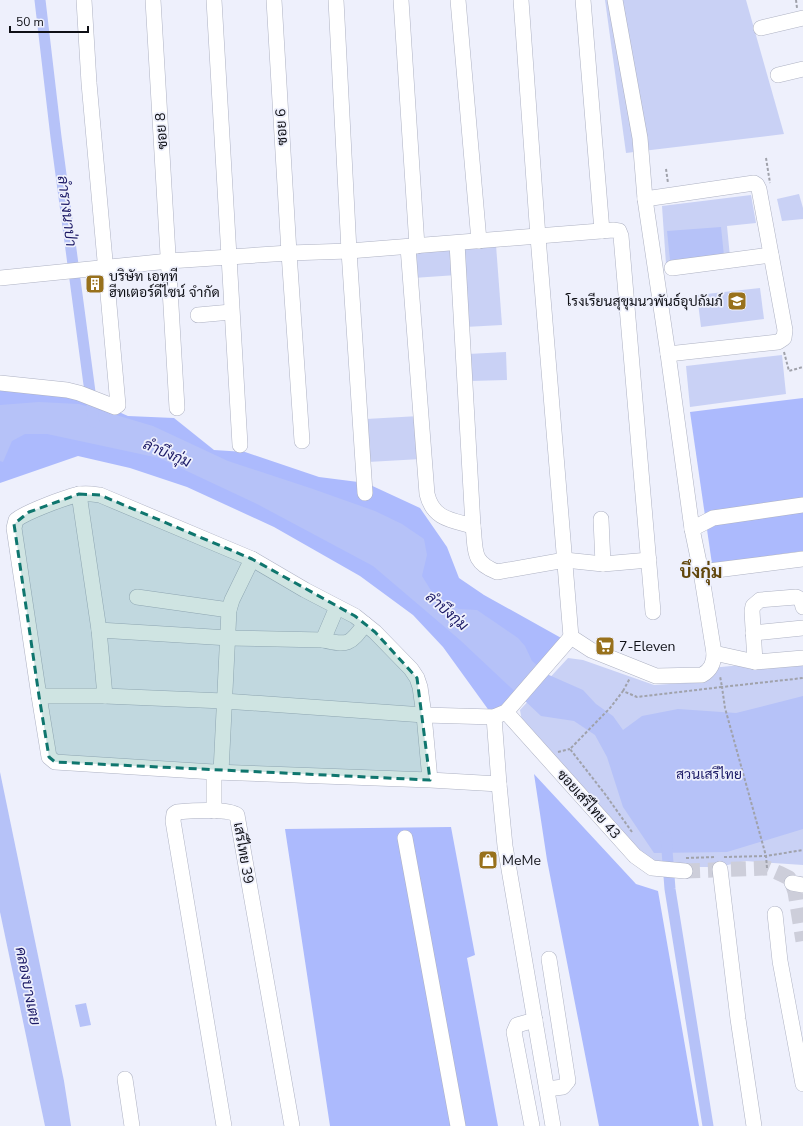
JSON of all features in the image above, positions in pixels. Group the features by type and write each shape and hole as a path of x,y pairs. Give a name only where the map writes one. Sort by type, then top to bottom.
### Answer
{"street":[{"path":"0,383 67,390 86,395 115,407 118,405 89,83 84,0"},
{"name":"ซอย 8","path":"153,0 177,408"},
{"path":"214,0 231,312 240,445"},
{"name":"ซอย 6","path":"274,0 302,441"},
{"path":"336,0 349,251 365,493"},
{"path":"401,0 427,494 429,504 438,514 473,526"},
{"path":"458,0 479,241"},
{"path":"521,0 538,237 571,637 505,710 499,784 506,846 553,1126"},
{"path":"583,0 602,231"},
{"path":"571,637 591,650 656,676 702,675 714,662 714,653 701,572 692,529 668,354 644,199 640,138 616,0"},
{"path":"761,28 803,18"},
{"path":"778,75 803,69"},
{"path":"644,199 754,183 757,185 759,189 784,330 784,338 778,342 668,354"},
{"path":"0,278 169,261 289,253 349,251 602,231 619,231 622,236 653,612"},
{"path":"457,243 473,526 477,558 480,563 497,572 565,560 603,564 649,560"},
{"path":"672,268 771,255"},
{"path":"198,315 231,312"},
{"path":"79,494 99,630 105,696"},
{"path":"430,780 424,715 420,687 417,678 411,669 375,632 355,616 336,607 252,559 100,495 79,494 29,512 18,518 14,524 38,696 49,757 55,762 217,772 499,784"},
{"path":"692,529 713,518 803,505"},
{"path":"601,519 603,564"},
{"path":"214,811 224,701 229,610 232,600 252,559"},
{"path":"701,572 803,559"},
{"path":"137,597 229,610"},
{"path":"755,662 753,606 760,600 796,597 800,599 803,607"},
{"path":"323,640 336,607"},
{"path":"99,630 228,638 323,640 344,644 353,640 365,624"},
{"path":"753,633 803,628"},
{"path":"714,653 755,662 803,658"},
{"path":"38,696 105,696 224,701 424,715 505,710"},
{"name":"ซอยเสรีไทย 43","path":"505,710 635,856 652,868 683,864"},
{"name":"เสรีไทย 39","path":"224,1126 173,821 174,814 177,812 214,811 232,812 237,815 292,1126"},
{"path":"405,838 458,1126"},
{"path":"720,869 738,1019 754,1126"},
{"path":"775,914 780,961 803,1084"},
{"path":"547,1089 563,1087 568,1081 549,959"},
{"path":"532,1126 514,1032 517,1025 535,1020"},
{"path":"125,1079 132,1126"}],"path":[{"path":"720,675 725,708 766,856 767,868"},
{"path":"632,832 606,794 570,749 610,708 623,691 637,697 803,678"},
{"path":"683,864 766,856 803,850"}],"highlighted area":[{"path":"79,494 100,495 252,559 355,616 375,632 417,678 430,780 55,762 49,757 14,524 29,512"}],"green space":[{"path":"605,0 746,0 784,134 626,153"},
{"path":"799,194 803,208 803,219 782,221 777,199"},
{"path":"751,195 756,223 727,226 730,257 666,264 662,206"},
{"path":"454,244 457,275 413,278 411,248"},
{"path":"496,245 502,325 465,327 460,247"},
{"path":"760,288 764,319 701,327 697,295"},
{"path":"506,352 507,380 470,381 468,354"},
{"path":"782,355 786,394 690,407 686,366"},
{"path":"419,416 421,459 368,462 366,419"},
{"name":"สวนเสรีไทย","path":"568,658 583,660 654,685 700,682 711,668 803,659 803,865 745,861 719,867 696,867 644,862 523,727 520,710"}],"shaded area":[{"path":"0,385 73,392 128,416 174,418 214,450 245,452 319,477 366,483 420,508 447,547 459,578 484,595 563,639 504,708 490,712 443,647 413,615 360,576 274,527 187,487 130,468 78,456 0,483"},
{"path":"803,398 803,551 712,564 690,412"},
{"path":"534,774 636,884 658,891 699,1126 599,1126 547,860"},
{"path":"451,827 475,955 467,958 498,1126 330,1126 285,829"}],"water":[{"path":"721,227 724,256 670,260 667,231"},
{"name":"ลำบึงกุ่ม","path":"39,402 79,404 153,426 228,461 375,511 402,524 424,539 427,555 422,576 432,592 446,604 459,609 477,610 518,638 525,646 532,661 549,675 583,690 596,704 613,716 623,730 642,716 678,709 736,713 803,696 803,829 727,852 654,853 623,807 607,757 595,735 574,721 541,716 460,640 373,566 257,504 159,458 47,434 25,434 12,441 3,462 0,461 0,405"},
{"name":"คลองบางเตย","path":"0,772 64,1081 71,1126 45,1126 0,912"},
{"path":"86,1003 91,1025 80,1027 75,1005"}],"waterway":[{"name":"ลำรางนาป่า","path":"40,0 56,137 94,422"},
{"path":"666,837 670,889 708,1126"}],"tunnel":[{"path":"685,871 767,868 789,878 795,892 803,941"}],"place":[{"name":"บริษัท เอทูที ฮีทเตอร์ดีไซน์ จำกัด","path":"95,284"},
{"name":"โรงเรียนสุขุมนวพันธ์อุปถัมภ์","path":"737,301"},
{"name":"7-Eleven","path":"605,646"},
{"name":"MeMe","path":"488,860"}],"district":[{"name":"บึงกุ่ม","path":"701,572"}]}
